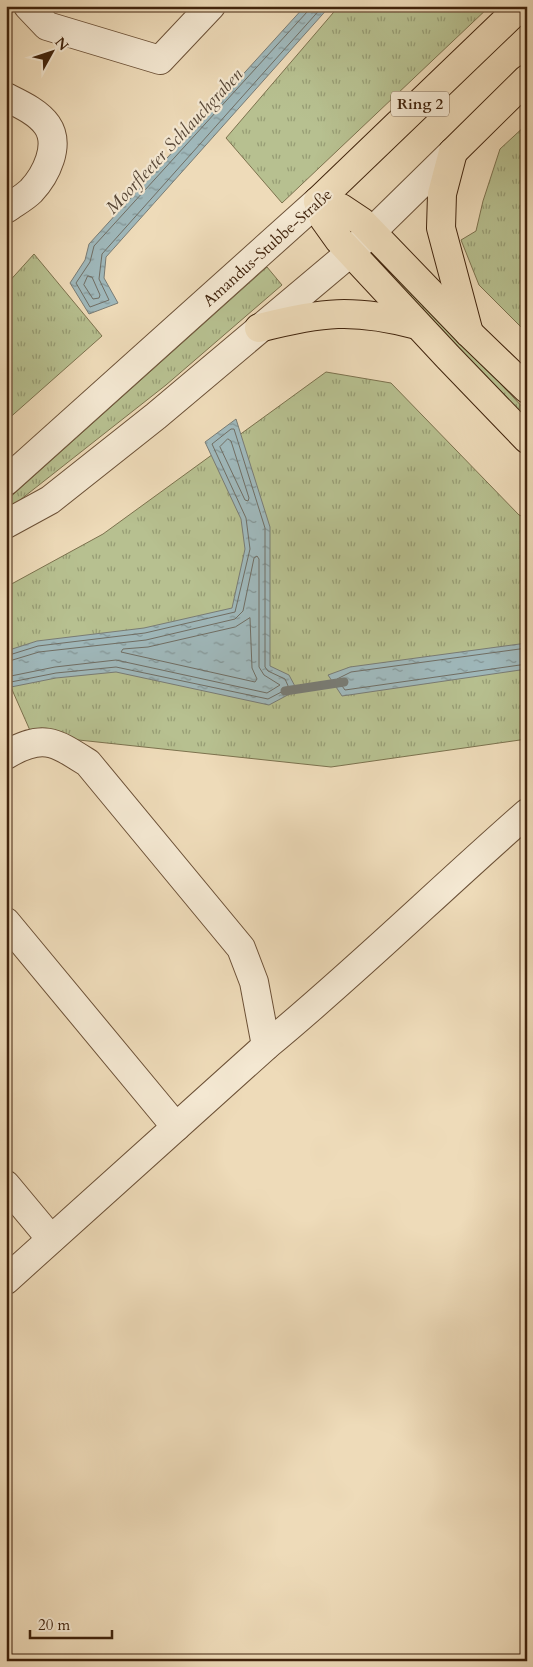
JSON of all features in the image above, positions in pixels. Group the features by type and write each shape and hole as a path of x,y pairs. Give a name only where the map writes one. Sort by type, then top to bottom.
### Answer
{"main road":[{"name":"Amandus-Stubbe-Straße","path":"318,201 521,6"},
{"path":"470,334 441,228 442,194 453,152 527,79"},
{"path":"318,201 348,212 372,233 470,334 527,389"},
{"path":"318,201 324,219 351,252 527,439"},
{"path":"259,328 310,315 331,313 374,315 417,324"}],"street":[{"path":"28,6 47,26 160,60 211,6"},
{"path":"6,96 38,115 48,126 53,139 51,156 43,175 30,192 6,209"},
{"path":"6,524 50,500 156,416 351,252 453,152"},
{"name":"Amandus-Stubbe-Straße","path":"6,481 318,201"},
{"path":"6,755 25,744 57,743 88,763 240,948 254,982 266,1046"},
{"path":"6,1280 266,1046 405,925 527,813"},
{"path":"6,922 176,1127"},
{"path":"6,1185 52,1239"}],"green space":[{"path":"339,6 490,6 282,203 226,138"},
{"path":"527,124 527,333 479,285 461,240 476,231 483,201 500,149"},
{"path":"34,254 102,336 6,421 6,285"},
{"path":"389,264 527,412 527,420 382,269"},
{"path":"267,267 282,285 166,385 6,511 6,501"},
{"path":"326,372 391,383 519,515 527,518 527,739 331,767 32,735 6,676 6,587 103,534"}],"water":[{"path":"305,6 330,6 106,257 104,278 118,303 89,314 70,283 85,260 89,244"},
{"path":"236,419 270,527 270,666 289,675 297,690 269,705 116,672 56,678 6,688 6,651 37,641 144,628 232,608 245,549 241,519 205,442"},
{"path":"527,643 527,669 342,696 328,675 350,667"}],"waterway":[{"path":"285,691 344,682"}],"water label":[{"name":"Moorfleeter Schlauchgraben","path":"174,141"}]}
